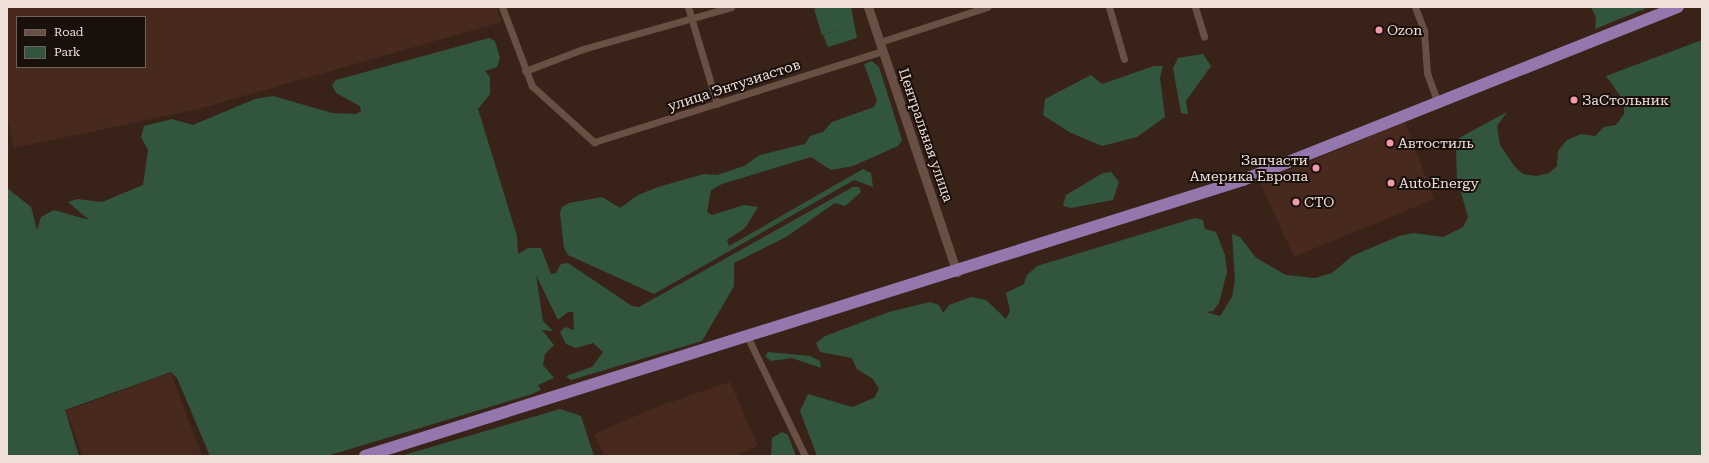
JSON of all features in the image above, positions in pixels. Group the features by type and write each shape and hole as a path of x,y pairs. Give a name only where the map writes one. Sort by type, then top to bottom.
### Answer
{"highway":[{"path":"364,456 957,273 1243,180 1438,104 1678,7"}],"street":[{"path":"502,7 525,71 583,50 731,7"},
{"path":"688,7 717,104"},
{"name":"Центральная улица","path":"868,7 957,273"},
{"name":"улица Энтузиастов","path":"525,71 542,97 594,142 717,104 882,47 986,7"},
{"path":"1109,7 1124,59"},
{"path":"1195,7 1204,37"},
{"path":"1415,7 1424,31 1427,73 1438,104"},
{"path":"748,338 805,456"}],"shaded area":[{"path":"7,7 497,7 501,22 198,109 14,148 7,118"},
{"path":"1405,122 1434,199 1294,257 1260,182"},
{"path":"171,373 202,456 83,456 66,411"},
{"path":"730,382 758,446 735,456 605,456 594,434 659,406"}],"green space":[{"path":"819,7 851,7 857,38 828,47 823,35 846,27 822,35 814,9"},
{"path":"1591,7 1649,7 1595,29 1596,18"},
{"path":"489,38 495,41 500,58 497,67 485,71 490,77 490,94 478,109 517,236 518,254 528,248 541,248 551,274 556,273 561,264 568,263 632,306 639,307 853,187 859,187 861,192 845,206 835,203 786,237 734,263 734,286 702,341 571,380 566,376 592,367 603,352 593,343 576,348 566,344 560,332 565,327 574,330 573,312 568,312 558,320 536,275 543,321 553,331 542,330 554,345 545,354 543,365 554,378 538,385 541,390 529,395 327,456 210,456 177,378 171,372 65,410 79,456 7,456 7,188 31,207 37,230 41,217 54,210 89,220 68,202 77,199 102,202 143,185 148,150 141,137 144,126 172,119 193,125 255,99 273,96 332,113 356,114 361,111 360,106 336,93 332,85 336,80"},
{"path":"1702,40 1702,456 817,456 800,411 808,394 852,407 874,398 879,389 873,379 857,369 852,358 820,352 816,343 825,336 889,312 930,302 939,305 943,313 949,305 971,297 986,300 1006,319 1010,311 1006,293 1024,284 1027,275 1037,266 1195,218 1203,220 1205,229 1216,232 1225,255 1227,272 1219,303 1213,311 1206,312 1220,316 1232,297 1235,280 1232,234 1240,237 1256,258 1286,275 1315,278 1332,273 1352,256 1399,236 1413,233 1443,237 1463,227 1468,217 1457,179 1456,146 1459,138 1507,112 1497,126 1500,145 1515,167 1523,174 1536,176 1549,173 1557,166 1558,151 1567,140 1581,134 1595,136 1604,127 1616,125 1624,114 1624,101 1606,76"},
{"path":"1203,54 1211,66 1186,101 1188,114 1181,113 1173,68 1178,58"},
{"path":"872,61 879,67 902,140 898,146 853,166 831,170 811,157 722,184 711,190 707,212 712,215 744,205 758,207 745,228 727,240 729,246 863,169 871,173 873,187 854,180 654,294 568,255 564,248 560,213 562,207 569,203 602,197 620,208 638,195 658,187 704,174 717,175 744,166 760,155 805,144 810,136 823,132 832,122 874,107 877,100 864,64"},
{"path":"1154,66 1163,66 1160,78 1165,117 1137,137 1102,146 1069,132 1043,115 1045,99 1091,75 1102,84"},
{"path":"1111,172 1119,182 1113,200 1071,208 1063,206 1066,195 1103,173"},
{"path":"768,352 810,356 820,361 821,368 792,358 771,361 765,356"},
{"path":"560,409 581,416 594,456 401,456"},
{"path":"782,432 788,435 796,456 771,456 772,438"}],"place":[{"name":"Ozon","path":"1379,30"},
{"name":"ЗаСтольник","path":"1574,100"},
{"name":"Автостиль","path":"1390,143"},
{"name":"Запчасти Америка Европа","path":"1316,168"},
{"name":"AutoEnergy","path":"1391,183"},
{"name":"СТО","path":"1296,202"}]}
